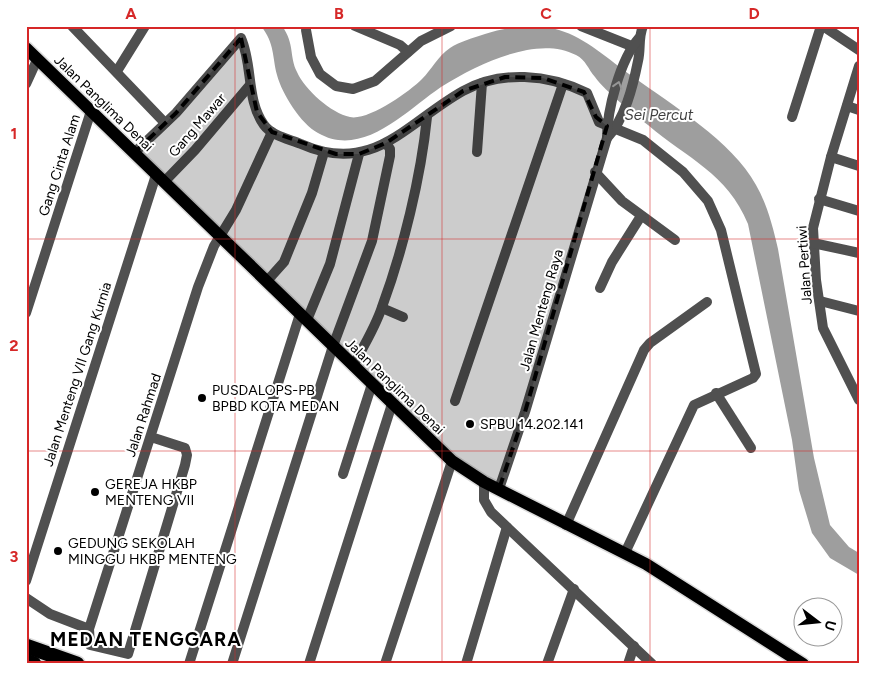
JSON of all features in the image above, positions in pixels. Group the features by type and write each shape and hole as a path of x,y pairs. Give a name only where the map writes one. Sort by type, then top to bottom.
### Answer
{"highway":[{"path":"26,646 77,664"},
{"path":"26,661 34,664"}],"main road":[{"name":"Jalan Panglima Denai","path":"26,48 452,461 484,482 646,564 803,664"}],"street":[{"path":"72,26 165,123"},
{"path":"116,71 145,26"},
{"path":"355,26 400,45 408,52"},
{"path":"306,27 314,63 325,79 344,88 360,88 375,81 431,35 451,26"},
{"name":"Jalan Menteng Raya","path":"499,489 525,412 606,138 611,128 621,118 638,61 637,45 643,26"},
{"path":"792,117 822,26 857,50"},
{"path":"588,27 637,45"},
{"path":"134,153 165,123 241,38 245,50 250,85 260,118 272,132 324,152 358,154 386,143 463,91 482,83 505,77 530,77 563,84 587,93 596,117 611,128 639,138 683,172 708,201 718,222 756,374 753,378 698,401 692,408 625,553"},
{"name":"Jalan Menteng Raya","path":"611,128 609,114 626,56 637,45"},
{"path":"26,84 37,60"},
{"name":"Jalan Pertiwi","path":"859,66 830,157 819,199 814,221 813,243 823,328 859,400"},
{"path":"477,152 482,83"},
{"path":"455,401 563,84"},
{"name":"Gang Mawar","path":"160,178 195,150 250,85"},
{"path":"846,106 859,110"},
{"name":"Gang Cinta Alam","path":"26,313 91,111"},
{"path":"353,366 382,308 406,229 425,140 427,117"},
{"name":"Jalan Rahmad","path":"89,629 198,287 220,235 236,210 272,132"},
{"path":"232,664 333,346 372,241 379,215 390,154 386,143"},
{"path":"267,281 284,262 312,193 324,152"},
{"path":"189,664 304,317 330,264 358,154"},
{"path":"830,157 859,166"},
{"path":"595,172 622,201 675,240"},
{"name":"Jalan Menteng VII Gang Kurnia","path":"26,582 160,178"},
{"path":"819,199 859,211"},
{"path":"600,288 612,262 641,216"},
{"path":"813,243 859,253"},
{"path":"820,301 859,311"},
{"path":"566,525 644,350 650,343 707,302"},
{"path":"382,308 403,318"},
{"path":"344,474 372,384"},
{"path":"716,393 750,448"},
{"path":"309,664 392,404"},
{"path":"26,598 50,614 89,629 90,645 108,651 128,654 187,455 185,448 151,437"},
{"path":"385,664 452,461"},
{"path":"484,482 484,500 487,508 652,664"},
{"path":"466,664 507,527"},
{"path":"547,664 574,589"},
{"path":"628,664 634,646"}],"highlighted area":[{"path":"241,38 257,112 272,132 336,154 359,154 386,143 463,91 505,77 543,78 584,92 596,117 607,126 525,412 499,489 441,452 134,153 176,113"}],"water":[{"name":"Sei Percut","path":"261,26 282,26 289,39 297,72 306,86 327,106 350,117 367,115 398,98 422,79 446,51 462,42 512,28 531,26 559,30 579,38 597,50 717,139 732,153 756,185 769,216 778,249 814,458 830,525 849,547 859,553 859,575 830,558 812,533 799,490 792,440 748,224 739,206 718,179 620,102 600,83 585,62 579,57 564,50 552,48 533,49 482,64 441,87 384,128 368,136 351,140 335,139 312,129 293,108 280,83 271,44"}],"place":[{"name":"PUSDALOPS-PB BPBD KOTA MEDAN","path":"202,398"},
{"name":"SPBU 14.202.141","path":"470,424"},
{"name":"GEREJA HKBP MENTENG VII","path":"95,492"},
{"name":"GEDUNG SEKOLAH MINGGU HKBP MENTENG","path":"58,551"}],"district":[{"name":"MEDAN TENGGARA","path":"146,639"}]}
